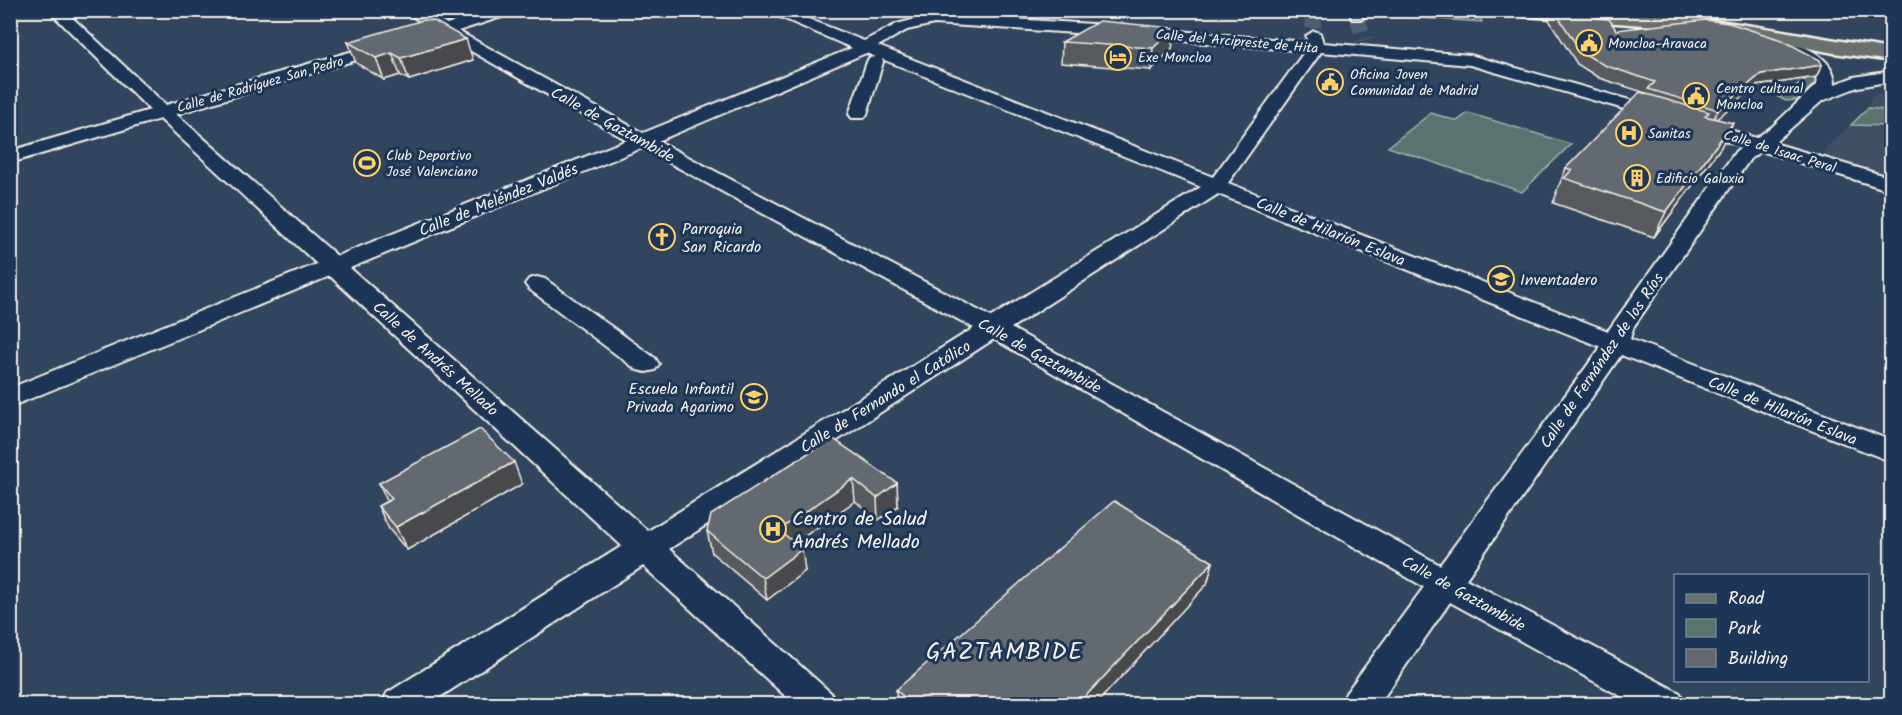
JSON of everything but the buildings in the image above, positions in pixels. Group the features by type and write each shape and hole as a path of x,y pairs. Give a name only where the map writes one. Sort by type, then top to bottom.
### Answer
{"main road":[{"path":"1525,10 1742,29 1861,52 1892,55"},
{"path":"1643,10 1669,21"}],"street":[{"name":"Calle de Andrés Mellado","path":"55,10 163,112 819,705"},
{"name":"Calle de Gaztambide","path":"410,10 435,32 992,328 1667,705"},
{"path":"435,32 509,10"},
{"name":"Calle de Hilarión Eslava","path":"771,10 870,55 1216,186 1892,452"},
{"name":"Calle de Meléndez Valdés","path":"10,398 642,140 870,55 920,21 978,16"},
{"name":"Calle del Arcipreste de Hita","path":"978,16 1365,46 1470,60 1497,66"},
{"path":"1742,29 1801,52 1820,65 1827,78 1826,84 1816,97"},
{"name":"Calle de Rodríguez San Pedro","path":"10,157 403,42"},
{"name":"Calle de Fernando el Católico","path":"400,705 645,547 1216,186 1315,42"},
{"path":"1861,52 1892,60"},
{"path":"858,114 870,55"},
{"name":"Calle de Isaac Peral","path":"1497,66 1892,185"},
{"name":"Calle de Fernández de los Ríos","path":"1359,705 1616,344 1622,326 1743,154 1761,144 1816,97 1854,82 1892,76"},
{"path":"537,284 646,364"}],"shaded area":[{"path":"1891,92 1891,185 1820,163 1826,148 1868,108 1872,95"}],"green space":[{"path":"1391,11 1480,17 1482,22 1393,16"},
{"path":"1814,67 1818,80 1798,100 1786,101 1778,97 1803,80 1812,77"},
{"path":"1868,108 1891,111 1891,126 1851,125"},
{"path":"1431,113 1457,121 1468,113 1571,144 1522,192 1388,147"}],"tunnel":[{"path":"1312,12 1314,36"},
{"path":"1357,16 1364,40"}],"place":[{"name":"Moncloa-Aravaca","path":"1589,43"},
{"name":"Exe Moncloa","path":"1118,57"},
{"name":"Oficina Joven Comunidad de Madrid","path":"1330,82"},
{"name":"Centro cultural Moncloa","path":"1696,96"},
{"name":"Sanitas","path":"1629,133"},
{"name":"Club Deportivo José Valenciano","path":"367,163"},
{"name":"Edificio Galaxia","path":"1637,178"},
{"name":"Parroquia San Ricardo","path":"662,237"},
{"name":"Inventadero","path":"1501,279"},
{"name":"Escuela Infantil Privada Agarimo","path":"754,397"},
{"name":"Centro de Salud Andrés Mellado","path":"773,529"}],"district":[{"name":"GAZTAMBIDE","path":"1005,651"}]}
